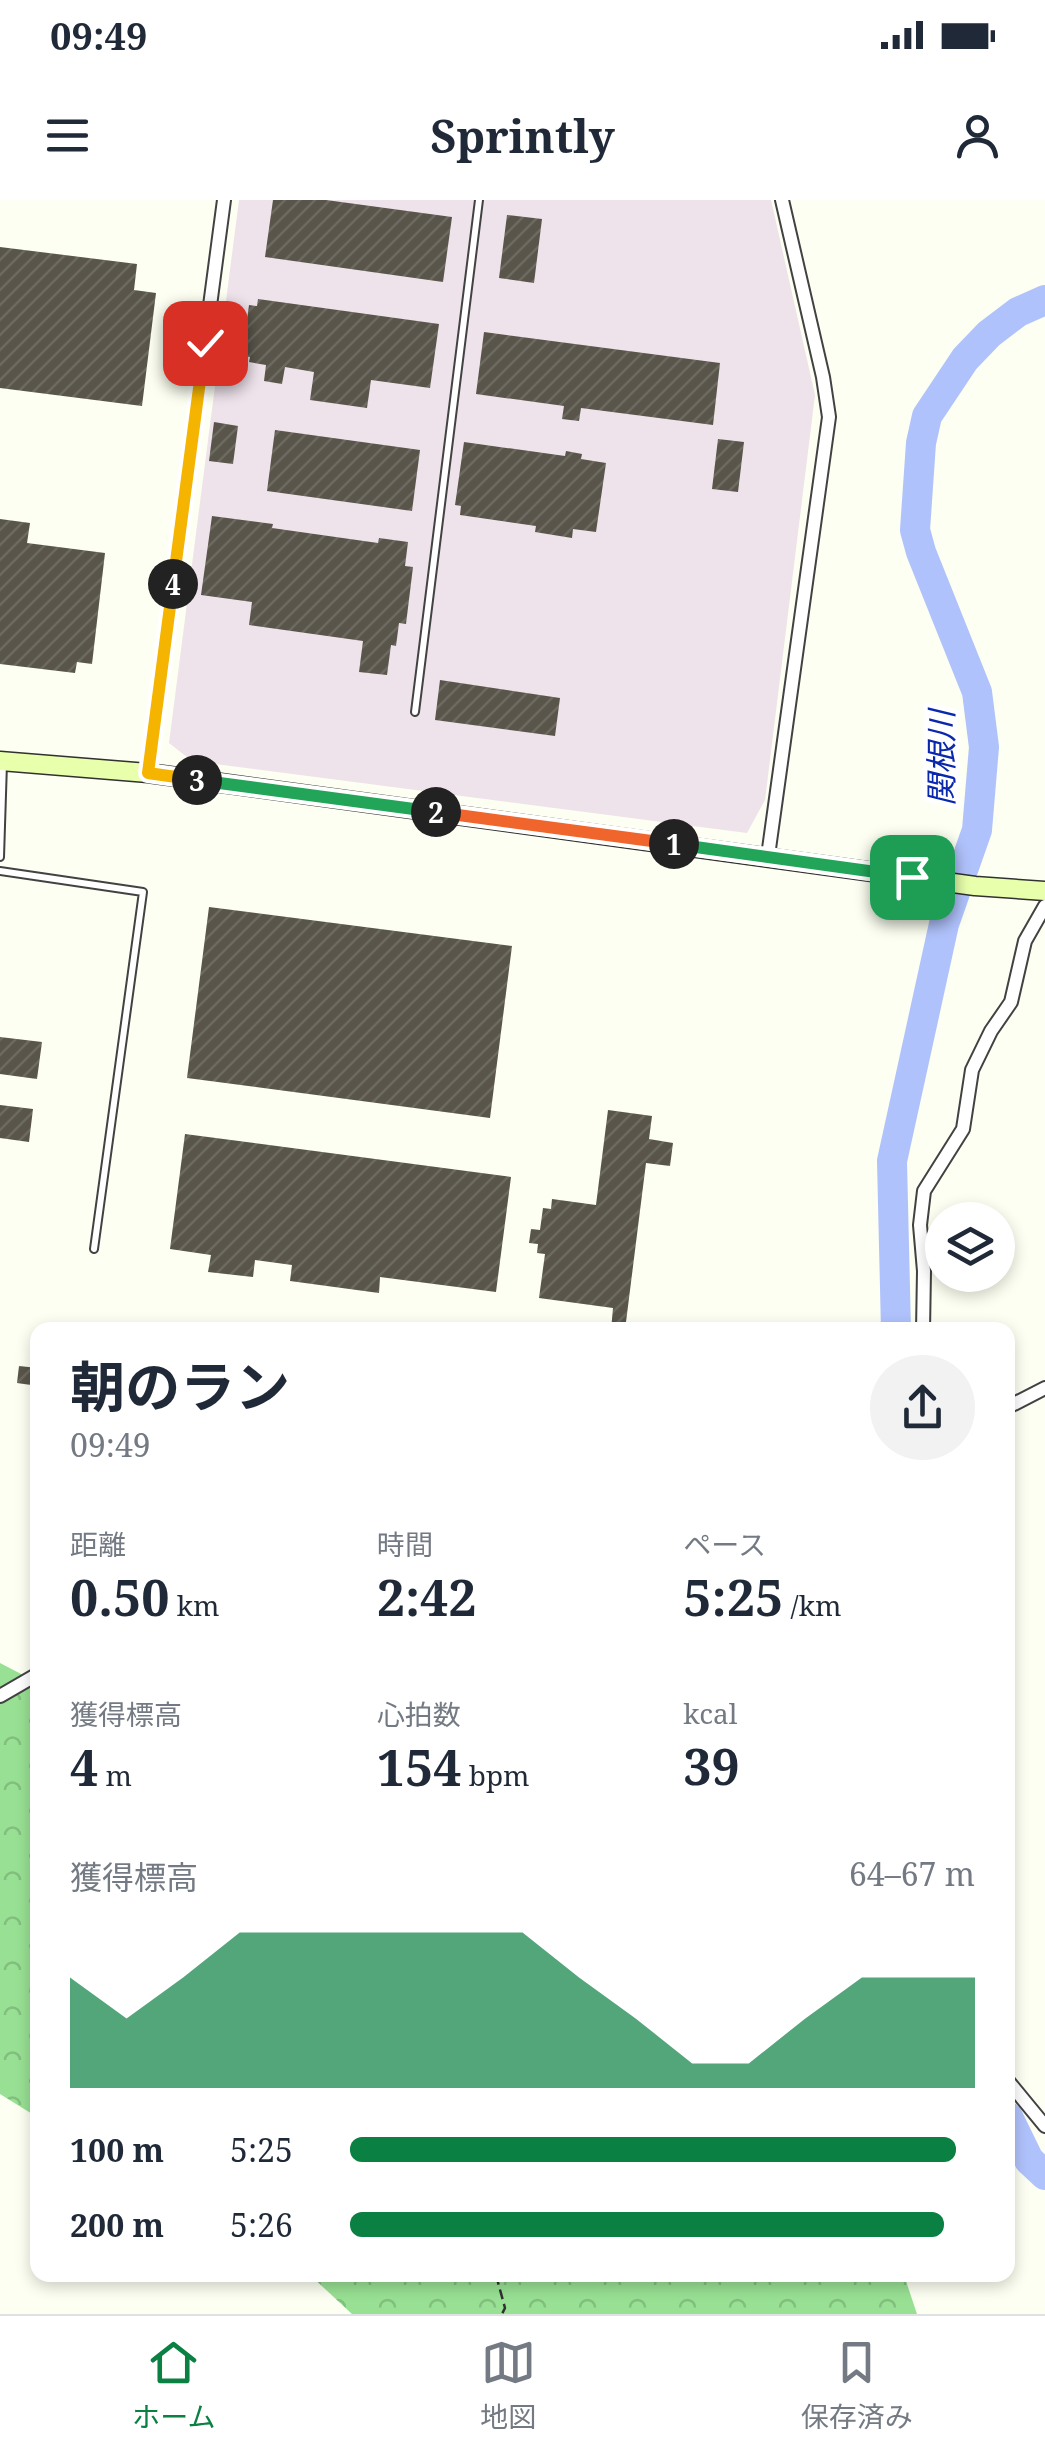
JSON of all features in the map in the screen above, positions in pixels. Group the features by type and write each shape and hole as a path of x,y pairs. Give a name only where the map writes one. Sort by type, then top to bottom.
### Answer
{"street":[{"path":"148,773 224,200"},
{"path":"768,856 829,417 782,200"},
{"path":"2,761 148,773 975,886 1045,891"},
{"path":"923,1322 920,1226 924,1191 963,1130 972,1070 1010,1002 1024,941 1045,906"},
{"path":"1015,1403 1045,1388"},
{"path":"0,1696 30,1679"},
{"path":"1015,2090 1045,2126"}],"lane":[{"path":"415,712 480,200"},
{"path":"0,857 2,761"},
{"path":"0,870 143,892 94,1249"}],"path":[{"path":"498,2282 505,2308 502,2314"}],"shaded area":[{"path":"239,200 771,200 815,395 765,800 747,833 192,761 169,743"}],"green space":[{"path":"0,1663 30,1676 30,2113 0,2094"},
{"path":"318,2282 906,2282 917,2314 352,2314"}],"building":[{"path":"273,200 326,200 452,217 443,282 265,257"},
{"path":"507,215 542,219 534,283 499,278"},
{"path":"0,247 137,264 134,290 156,293 142,406 0,388"},
{"path":"258,299 439,324 430,388 371,380 367,408 310,400 314,372 285,367 282,384 264,381 266,365 249,362 250,357 242,356 249,305 257,306"},
{"path":"484,332 720,363 713,425 581,408 579,421 562,419 564,406 476,394"},
{"path":"214,422 238,426 233,464 209,461"},
{"path":"275,430 420,450 412,511 267,491"},
{"path":"718,439 744,442 738,492 712,489"},
{"path":"464,442 565,456 566,451 582,454 581,459 606,463 596,532 573,529 572,538 535,532 536,526 460,515 461,506 455,505"},
{"path":"212,516 378,543 379,538 408,542 405,566 413,567 406,624 399,623 387,675 359,672 363,641 249,625 252,602 201,595"},
{"path":"0,519 30,523 27,543 105,553 92,664 77,662 75,673 0,664"},
{"path":"440,680 560,698 555,736 435,720"},
{"path":"209,907 512,946 490,1118 187,1078"},
{"path":"0,1037 42,1042 37,1079 0,1074"},
{"path":"0,1105 33,1109 29,1142 0,1138"},
{"path":"608,1110 652,1116 649,1139 673,1143 670,1166 646,1163 626,1322 612,1322 613,1308 539,1298 545,1254 537,1253 538,1244 529,1243 531,1229 540,1230 543,1208 551,1209 552,1199 596,1205"},
{"path":"185,1134 511,1177 496,1292 380,1277 379,1293 290,1281 292,1265 255,1260 253,1277 208,1272 211,1255 170,1249"},
{"path":"19,1366 30,1367 30,1385 17,1383"}],"waterway":[{"name":"関根川","path":"896,1322 892,1161 944,924 977,830 984,747 977,692 915,530 921,443 927,416 965,359 1018,312 1045,300"},
{"name":"関根川","path":"1015,2131 1029,2160 1045,2175"}],"route":[{"path":"205,343 148,773 912,877"}]}
